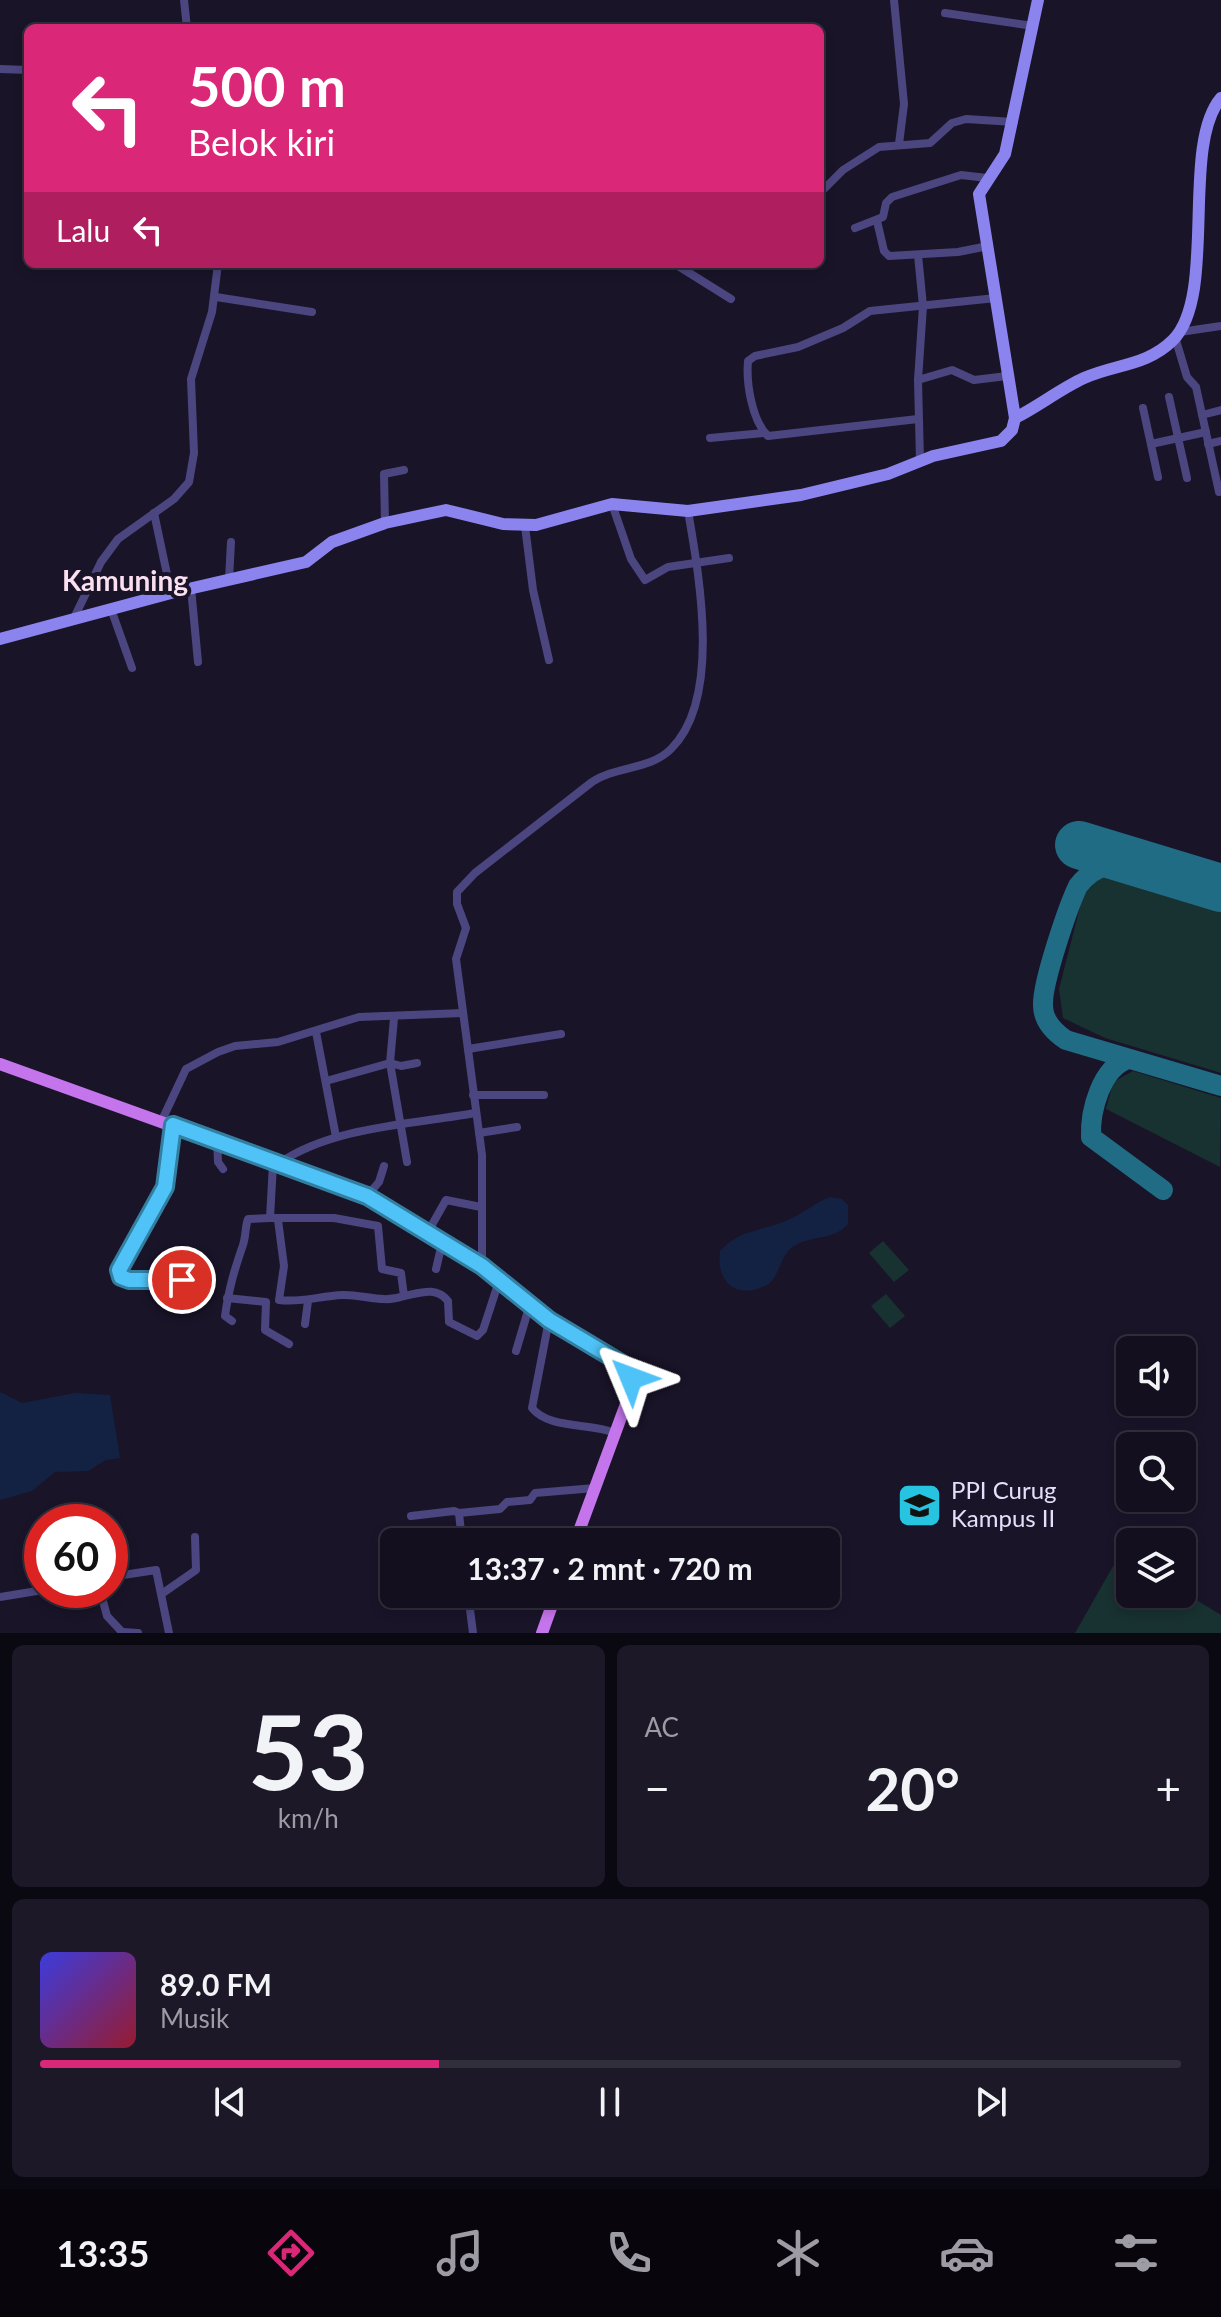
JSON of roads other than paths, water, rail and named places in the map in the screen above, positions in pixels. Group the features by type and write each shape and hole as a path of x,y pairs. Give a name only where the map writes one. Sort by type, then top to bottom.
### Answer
{"main road":[{"path":"0,1064 82,1096 217,1139 275,1165 367,1196 443,1239 549,1320 621,1363 629,1374 630,1393 580,1528"},
{"path":"542,1633 551,1608"}],"street":[{"path":"184,0 187,24"},
{"path":"894,0 904,104 899,144"},
{"path":"0,639 171,593 310,561 332,542 385,523 456,510 503,524 525,526 560,520 612,504 688,511 801,495 888,474 920,461 1001,441 1012,430 1015,418 979,199 987,178 1003,159 1014,122 1038,0"},
{"path":"945,13 1033,26"},
{"path":"0,69 24,70"},
{"path":"1219,492 1217,467 1208,444 1196,387 1187,377 1178,335 1193,285 1205,136 1209,118 1221,98"},
{"path":"824,190 867,154 883,146 930,143 960,120 1014,122"},
{"path":"855,228 883,217 886,203 892,197 961,175 987,178"},
{"path":"877,221 886,255 958,252 988,246"},
{"path":"918,255 923,306 918,380 920,461"},
{"path":"74,618 101,562 118,539 181,493 191,475 194,453 191,379 216,297 218,268"},
{"path":"681,268 731,299"},
{"path":"216,297 312,312"},
{"path":"764,433 749,387 749,359 798,347 843,328 870,311 996,298"},
{"path":"1015,418 1084,378 1153,356 1178,335 1221,326"},
{"path":"918,380 952,370 974,380 1007,376"},
{"path":"1169,397 1187,478"},
{"path":"1143,408 1158,477"},
{"path":"1202,415 1221,410"},
{"path":"710,438 764,433 770,436 918,419"},
{"path":"1151,444 1206,432"},
{"path":"1208,444 1221,441"},
{"path":"385,523 384,474 404,470"},
{"path":"612,504 631,559 645,580 668,567 729,558"},
{"path":"482,1266 479,1133 456,959 466,928 456,898 460,887 592,782 606,774 659,758 681,737 702,686 697,564 688,511"},
{"path":"154,513 171,593"},
{"path":"525,526 533,590 549,660"},
{"path":"229,579 231,542"},
{"path":"191,588 198,662"},
{"path":"111,609 132,668"},
{"path":"184,1276 180,1280 129,1280 119,1273 165,1187 167,1123 180,1079 201,1058 235,1046 278,1042 359,1017 463,1013"},
{"path":"394,1018 390,1063 407,1162"},
{"path":"316,1032 336,1137"},
{"path":"468,1049 561,1034"},
{"path":"326,1081 390,1063 401,1066 417,1063"},
{"path":"473,1095 544,1095"},
{"path":"476,1113 336,1137 297,1151 275,1165 274,1219 284,1266 278,1299 308,1301 342,1295 370,1301 425,1291 441,1294 448,1301 449,1322 477,1336 483,1330 499,1281"},
{"path":"479,1133 517,1127"},
{"path":"217,1139 218,1162 223,1169"},
{"path":"367,1196 379,1182 384,1166"},
{"path":"429,1230 446,1200 481,1207"},
{"path":"386,1208 378,1226 382,1269 401,1273 404,1296"},
{"path":"232,1321 225,1316 229,1278 244,1242 248,1219 323,1217 378,1226"},
{"path":"436,1269 443,1239"},
{"path":"227,1298 266,1302 265,1330 289,1344"},
{"path":"305,1324 308,1301"},
{"path":"516,1351 530,1304"},
{"path":"549,1320 532,1408 549,1420 602,1427 615,1433"},
{"path":"411,1516 503,1509 507,1502 530,1500 535,1493 595,1488"},
{"path":"459,1513 461,1528"},
{"path":"163,1593 196,1570 195,1537"},
{"path":"128,1574 156,1570 169,1633"},
{"path":"0,1597 24,1593"},
{"path":"104,1608 123,1632 138,1633"},
{"path":"470,1608 473,1633"}],"water":[{"path":"830,1197 842,1199 848,1205 848,1224 842,1230 803,1242 789,1250 769,1284 748,1291 731,1286 720,1263 720,1251 727,1244 744,1234 790,1219"},
{"path":"0,1392 22,1403 75,1393 110,1395 120,1458 106,1460 88,1471 55,1472 32,1491 0,1500"}],"place":[{"name":"PPI Curug Kampus II","path":"920,1505"}],"district":[{"name":"Kamuning","path":"125,581"}]}
